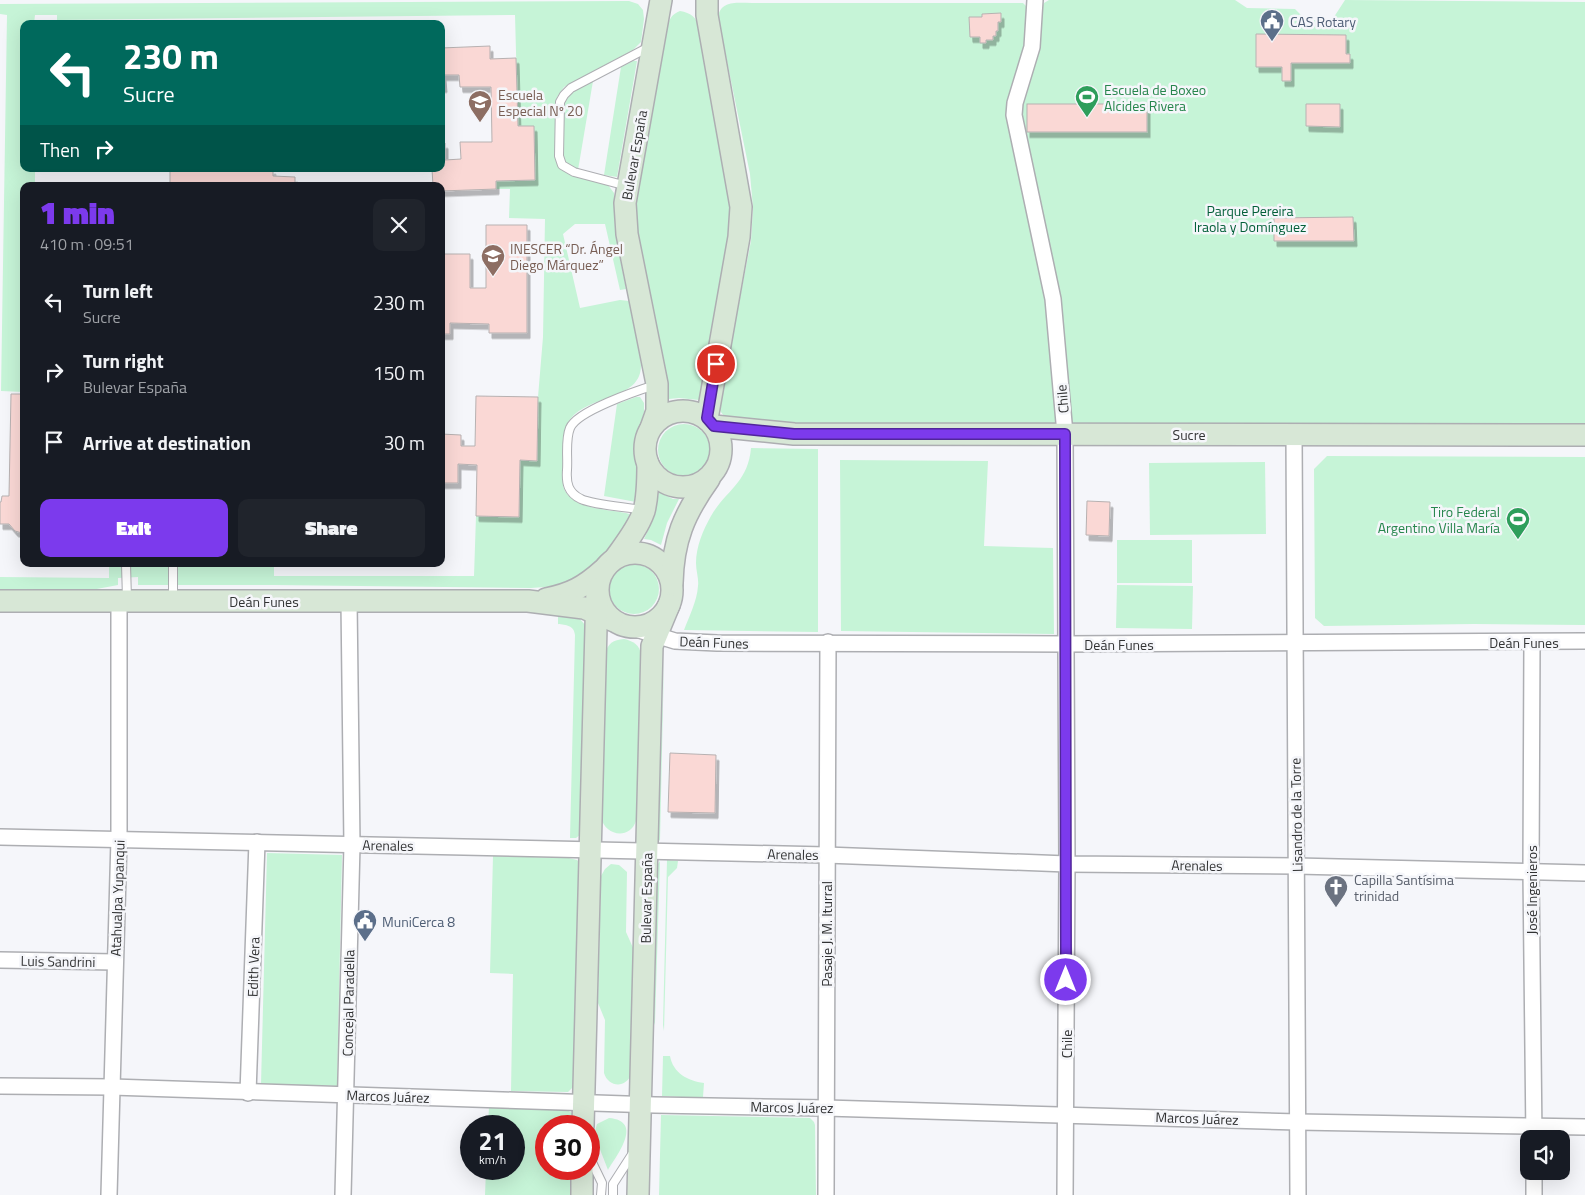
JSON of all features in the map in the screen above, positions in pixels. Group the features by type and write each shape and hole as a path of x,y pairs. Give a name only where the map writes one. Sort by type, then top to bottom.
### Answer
{"main road":[{"name":"Bulevar España","path":"651,428 657,411 656,384 627,234 625,203 661,0"},
{"path":"707,0 708,15 742,207 711,422"},
{"path":"583,1115 590,850 611,619 605,572 634,532 644,510 648,486 648,464 645,452 646,439 651,428 663,417 677,411 697,413 711,422 720,436 721,457 717,469 695,498 679,533 673,560 672,595 669,605 663,615 654,622 637,627 611,619"},
{"name":"Sucre","path":"711,422 794,434"},
{"name":"Sucre","path":"721,457 731,447 743,441 794,434 1585,434"},
{"path":"648,464 654,474 663,482 674,487 686,488 698,485 709,479"},
{"path":"605,572 633,552 650,556 664,567 672,584"},
{"name":"Deán Funes","path":"528,601 569,594 605,572"},
{"name":"Deán Funes","path":"0,601 528,601 584,608 611,619"},
{"name":"Bulevar España","path":"638,1195 652,646 669,605"},
{"path":"582,1180 582,1195"}],"street":[{"name":"Chile","path":"1034,0 1032,47 1015,103 1014,115 1053,299 1065,434 1067,864 1065,1195"},
{"name":"Lisandro de la Torre","path":"1294,434 1298,1195"},
{"name":"Concejal Paradella","path":"343,1195 352,845 349,601"},
{"name":"Atahualpa Yupanqui","path":"109,1195 119,840 123,602"},
{"name":"Deán Funes","path":"611,619 655,636 675,641 717,643 1066,644 1585,641"},
{"name":"Pasaje J. M. Iturral","path":"826,1195 828,642"},
{"name":"José Ingenieros","path":"1532,642 1531,872 1534,1130"},
{"name":"Arenales","path":"0,837 826,855 1067,864 1296,866 1585,873"},
{"name":"Edith Vera","path":"248,1093 258,842"},
{"name":"Luis Sandrini","path":"0,960 115,962"},
{"name":"Marcos Juárez","path":"0,1086 112,1087 248,1093 1066,1114 1520,1131"},
{"name":"Marcos Juárez","path":"1554,1130 1585,1127"},
{"path":"1534,1180 1534,1195"}],"lane":[{"path":"627,186 574,172 562,165 559,156 560,102 571,88 653,45"},
{"path":"644,510 582,500 570,490 566,481 568,434 575,420 584,413 656,384"},
{"path":"123,602 126,567"},
{"path":"172,567 173,601"},
{"path":"613,1195 613,1184 640,1142"},
{"path":"600,1179 602,1183 601,1195"}],"green space":[{"name":"Parque Pereira Iraola y Domínguez","path":"1049,0 1235,0 1247,8 1295,9 1306,20 1332,20 1345,0 1585,2 1585,423 795,426 727,418 719,406 751,241 753,208 750,174 718,17 722,8 726,5 741,3 1023,3 1028,10 1019,115 1040,11 1044,3"},
{"path":"629,1 638,4 643,10 644,19 641,42 633,50 564,87 557,97 556,103 555,155 559,165 567,172 608,185 614,193 615,232 626,289 620,290 605,224 575,224 563,234 580,308 620,300 629,301 641,364 638,378 630,387 581,409 571,418 565,430 563,486 567,494 581,504 626,513 629,514 631,519 611,547 580,578 558,586 531,588 138,585 138,577 118,578 118,585 65,595 0,594 0,577 109,578 109,567 274,567 274,576 474,576 476,516 519,517 520,460 537,461 538,397 543,337 545,219 509,218 510,189 496,189 496,181 535,180 534,127 518,126 515,15 57,20 57,15 35,15 34,20 20,20 20,172 35,172 35,182 20,182 20,392 1,391 7,15 0,14 0,4"},
{"path":"680,11 692,16 699,27 730,196 731,223 699,400 669,399 633,216 667,28 671,17"},
{"path":"637,61 617,177 604,175 621,67"},
{"path":"593,81 578,170 567,165 562,156 564,102 574,91"},
{"path":"640,397 644,403 644,412 634,450 638,469 636,502 604,496 617,404"},
{"path":"679,424 689,424 703,431 710,445 710,455 703,469 689,476 679,476 669,472 662,465 658,455 658,445 662,435 669,428"},
{"path":"751,448 818,449 818,632 684,630 697,592 696,557 700,539 717,507 746,470"},
{"path":"1327,456 1585,457 1585,625 1324,626 1315,618 1314,469"},
{"path":"840,460 988,461 984,546 1053,548 1054,634 841,631"},
{"path":"1265,462 1266,534 1150,535 1149,463"},
{"path":"659,492 673,499 679,499 667,523 661,545 644,539 654,517"},
{"path":"1117,540 1192,540 1192,583 1117,583"},
{"path":"629,564 639,564 652,571 659,584 659,594 652,607 639,614 629,614 620,610 613,603 609,594 609,584 613,575 620,568"},
{"path":"1117,585 1193,586 1192,629 1116,628"},
{"path":"558,616 579,618 586,626 581,834 576,838 570,838 575,635 571,627 558,624"},
{"path":"624,639 636,644 641,655 636,821 628,831 617,833 607,828 601,817 605,654 611,643"},
{"path":"664,657 664,659 660,841 658,838"},
{"path":"267,853 342,855 337,1086 261,1084"},
{"path":"493,856 569,858 580,863 574,1086 568,1092 511,1091 513,974 490,973"},
{"path":"667,860 678,861 677,868 668,877 664,1031 663,1025"},
{"path":"660,861 655,1022 653,1028 658,864"},
{"path":"611,864 619,865 627,872 626,932 634,950 631,1074 629,1079 621,1084 609,1081 604,1073 605,1020 598,1003 601,876"},
{"path":"663,1056 670,1056 674,1067 682,1075 704,1083 703,1097 662,1096"},
{"path":"489,1107 565,1109 572,1113 572,1115 535,1115 535,1180 572,1180 571,1195 485,1195 486,1180 525,1180 525,1115 489,1115"},
{"path":"661,1115 810,1118 815,1125 816,1195 659,1195"},
{"path":"609,1118 619,1120 625,1125 625,1140 622,1148 608,1170 600,1149 600,1122"}],"building":[{"path":"1001,13 1001,22 998,22 998,31 996,31 996,36 993,36 993,40 986,40 986,43 980,43 980,37 970,37 969,17 982,17 982,14"},
{"path":"1256,34 1346,35 1346,54 1350,54 1350,63 1291,63 1291,81 1282,81 1282,67 1256,67"},
{"path":"490,46 490,59 516,58 518,126 534,126 535,180 496,181 496,189 445,191 445,182 433,182 432,172 445,172 445,160 461,159 460,142 492,142 491,87 460,87 459,75 445,75 445,48"},
{"name":"Escuela de Boxeo Alcides Rivera","path":"1027,104 1147,104 1147,132 1027,132"},
{"path":"1306,104 1340,104 1340,127 1306,126"},
{"path":"170,172 273,172 273,176 295,177 295,182 170,182"},
{"path":"1353,217 1354,241 1274,241 1274,218"},
{"path":"486,225 527,225 527,333 489,333 489,324 450,323 450,334 445,334 445,254 470,254 470,288 486,288"},
{"path":"11,394 20,394 20,532 15,531 9,524 0,524 0,502 2,496 9,496"},
{"path":"476,396 538,397 537,461 520,460 519,517 476,516 477,465 458,464 458,483 445,483 445,434 461,435 461,446 475,446"},
{"path":"1087,501 1110,502 1109,536 1086,535"},
{"path":"670,753 716,755 715,813 668,812"}],"place":[{"name":"CAS Rotary","path":"1272,42"},
{"name":"Escuela de Boxeo Alcides Rivera","path":"1087,118"},
{"name":"Escuela Especial Nº 20","path":"480,123"},
{"name":"INESCER “Dr. Ángel Diego Márquez”","path":"493,277"},
{"name":"Tiro Federal Argentino Villa María","path":"1518,540"},
{"name":"Capilla Santísima trinidad","path":"1336,908"},
{"name":"MuniCerca 8","path":"365,942"}],"route":[{"path":"716,364 707,418 714,426 794,434 1065,434 1066,980"}]}
